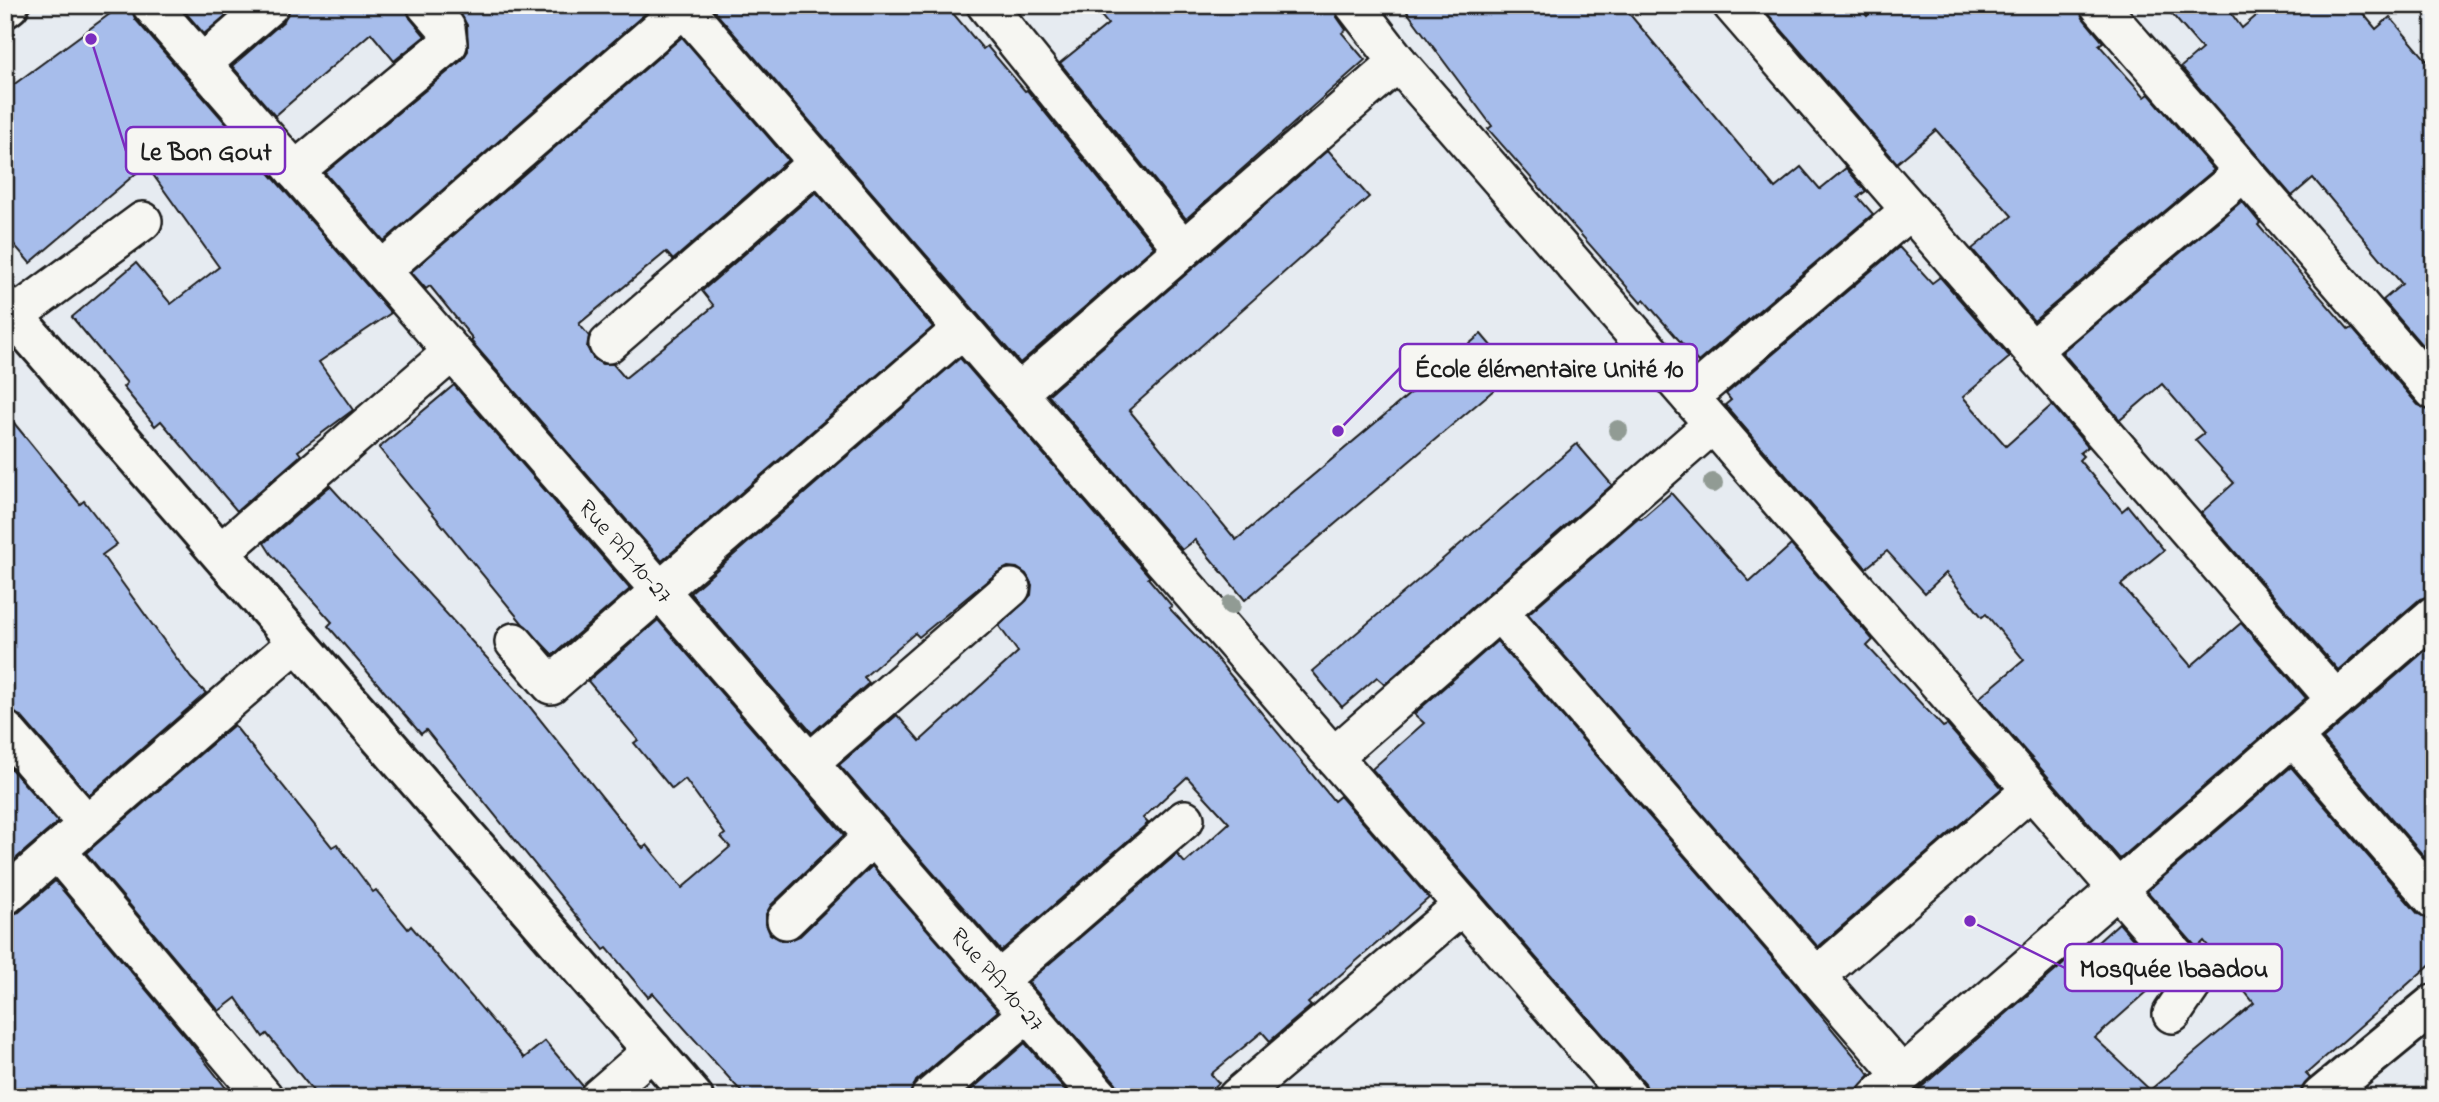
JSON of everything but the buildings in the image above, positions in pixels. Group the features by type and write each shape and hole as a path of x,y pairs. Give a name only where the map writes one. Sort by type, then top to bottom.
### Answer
{"street":[{"name":"Rue PA-10-27","path":"151,5 1100,1097"},
{"path":"202,64 270,5"},
{"path":"295,171 448,44 446,28 426,5"},
{"path":"986,5 1183,249"},
{"path":"1354,5 1398,62 2196,979 2172,1014"},
{"path":"1732,5 2336,700"},
{"path":"2099,5 2434,391"},
{"path":"382,270 685,7 1629,1097"},
{"path":"1018,393 1398,62"},
{"path":"608,344 818,162"},
{"path":"2032,351 2244,172"},
{"path":"1690,397 1910,210"},
{"path":"143,221 10,311 693,1097"},
{"path":"514,642 551,685 962,329"},
{"path":"220,552 452,352"},
{"path":"1334,757 1713,424"},
{"path":"809,763 1011,588"},
{"path":"1499,612 1816,977 1889,1086 2434,615"},
{"path":"5,896 297,642"},
{"path":"5,730 87,824"},
{"path":"2292,737 2434,900"},
{"path":"1816,977 2031,790"},
{"path":"999,980 1185,819"},
{"path":"786,920 873,836"},
{"path":"57,851 264,1097"},
{"path":"1237,1097 1463,905"},
{"path":"2321,1097 2434,1004"},
{"path":"930,1097 1028,1013"},
{"path":"599,1097 653,1050"}],"place":[{"name":"Le Bon Gout","path":"91,39"},
{"name":"École élémentaire Unité 10","path":"1338,431"},
{"name":"Mosquée Ibaadou","path":"1970,921"}]}
